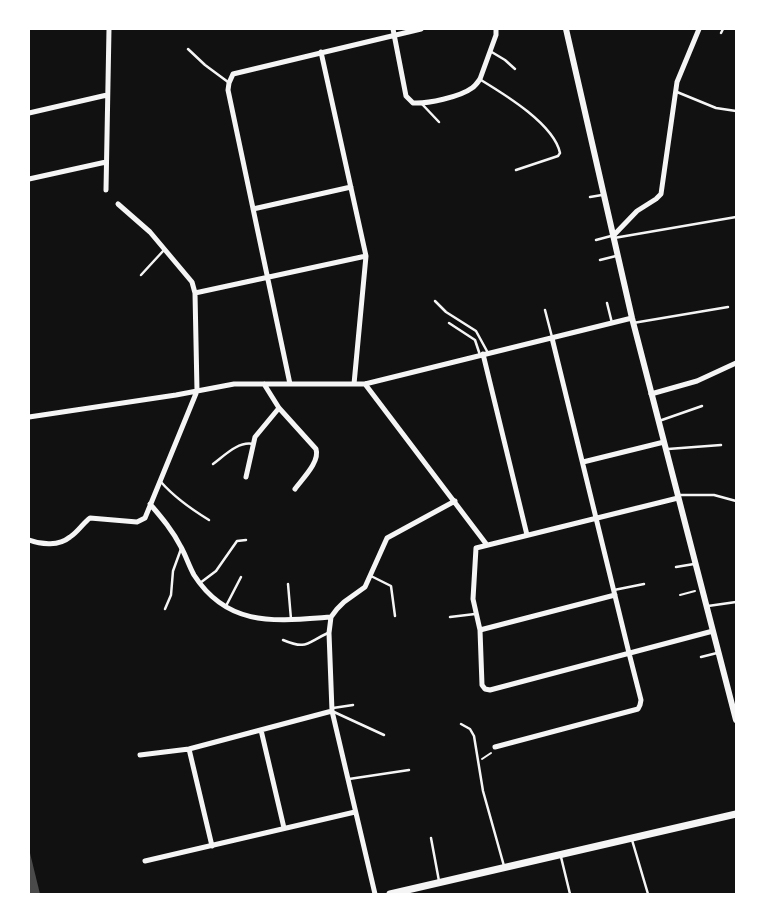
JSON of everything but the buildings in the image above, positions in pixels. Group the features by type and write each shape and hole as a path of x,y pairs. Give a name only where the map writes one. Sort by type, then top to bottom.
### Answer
{"main road":[{"path":"390,894 736,814"}],"street":[{"path":"106,190 108,29"},
{"path":"290,384 228,90 229,83 234,74 394,32 421,29"},
{"path":"394,32 406,96 413,103 421,103 461,94 472,89 480,79 496,29"},
{"path":"566,29 632,320 736,720"},
{"path":"613,237 637,211 661,194 677,82 699,29"},
{"path":"321,52 366,256 354,384"},
{"path":"29,113 107,95"},
{"path":"29,179 106,162"},
{"path":"253,209 351,187"},
{"path":"29,540 37,543 51,544 62,542 71,537 90,518 136,522 145,518 197,391 195,293 192,282 150,232 118,204"},
{"path":"195,293 366,256"},
{"path":"29,417 197,391 223,385 365,384 612,323 632,320"},
{"path":"495,747 638,709 641,700 552,338"},
{"path":"484,354 527,535"},
{"path":"651,394 697,381 736,363"},
{"path":"264,384 279,408 316,449 317,453 314,462 295,489"},
{"path":"365,384 487,545"},
{"path":"246,477 255,437 279,408"},
{"path":"583,462 665,446"},
{"path":"678,497 476,548 473,587 475,614 480,630 482,685 487,690 713,631"},
{"path":"374,894 332,710 331,617 344,602 365,587 387,538 455,501"},
{"path":"150,504 170,527 193,573 206,592 226,606 250,618 291,620 331,617"},
{"path":"480,630 615,592"},
{"path":"140,755 189,749 332,710"},
{"path":"261,730 284,828"},
{"path":"189,749 212,846"},
{"path":"145,861 355,812"}],"lane":[{"path":"721,33 723,29"},
{"path":"188,49 229,83"},
{"path":"490,51 515,69"},
{"path":"480,79 533,116 545,127 559,147 560,153 558,156 516,170"},
{"path":"675,92 716,108 736,111"},
{"path":"421,103 439,122"},
{"path":"590,197 604,195"},
{"path":"596,240 736,217"},
{"path":"141,275 165,249"},
{"path":"600,260 618,256"},
{"path":"435,301 446,312 476,331 484,354"},
{"path":"607,303 612,323"},
{"path":"632,320 728,307"},
{"path":"545,310 552,338"},
{"path":"449,323 475,340 484,354"},
{"path":"658,421 702,406"},
{"path":"213,464 240,445 254,444"},
{"path":"665,446 721,445"},
{"path":"160,481 190,509 209,520"},
{"path":"678,497 714,494 736,500"},
{"path":"200,583 216,571 237,541 246,540"},
{"path":"165,609 171,595 173,571 182,548"},
{"path":"676,567 696,564"},
{"path":"370,576 391,586 395,616"},
{"path":"226,606 241,577"},
{"path":"288,584 291,620"},
{"path":"615,592 644,584"},
{"path":"706,606 736,602"},
{"path":"450,617 475,614"},
{"path":"283,640 297,646 303,646 330,633"},
{"path":"701,657 719,653"},
{"path":"332,710 354,704"},
{"path":"332,710 384,735"},
{"path":"461,724 473,733 483,791 504,868"},
{"path":"348,779 409,770"},
{"path":"431,838 439,883"},
{"path":"632,838 648,894"},
{"path":"561,855 570,894"}],"path":[{"path":"680,595 702,590"},
{"path":"478,761 491,753 495,747"}]}
